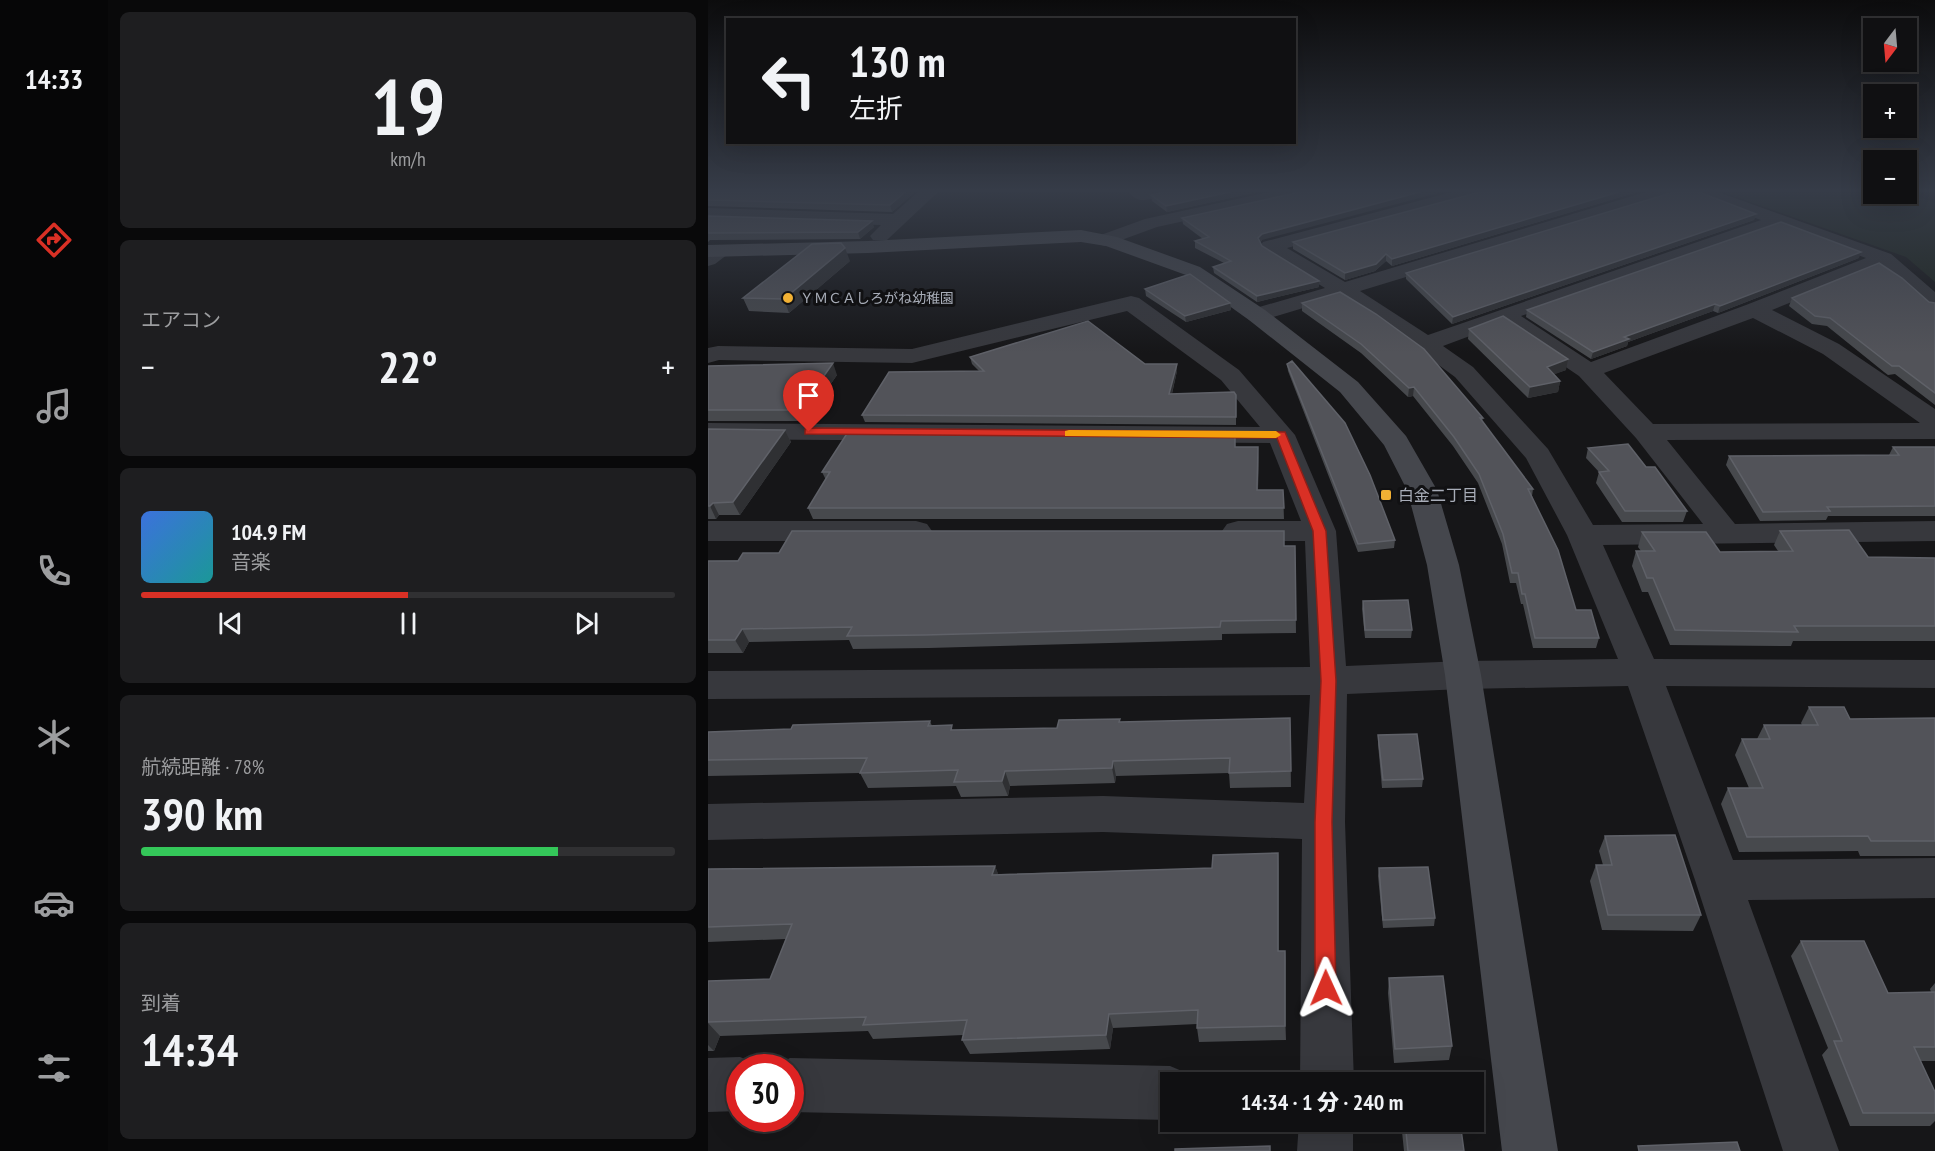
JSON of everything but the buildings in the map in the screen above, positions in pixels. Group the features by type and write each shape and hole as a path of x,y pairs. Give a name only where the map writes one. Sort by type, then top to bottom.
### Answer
{"street":[{"path":"713,254 893,246"},
{"path":"1121,246 1193,271 1257,315 1349,387 1396,442 1422,490 1443,565 1462,675 1530,1151"},
{"path":"1271,246 1385,315 1464,372 1538,455 1583,535 1642,672 1718,880 1811,1151"},
{"path":"1257,315 1488,246"},
{"path":"1426,344 1705,246"},
{"path":"1850,246 1884,258 1935,303"},
{"path":"1588,371 1754,310 1884,258"},
{"path":"708,356 718,353 912,356 1131,303 1230,375 1281,435 1320,531 1329,681 1324,822 1327,1072"},
{"path":"1754,310 1831,349 1935,421"},
{"path":"1504,315 1588,371 1647,432 1726,533"},
{"path":"708,431 1281,435"},
{"path":"1647,432 1935,431"},
{"path":"708,531 943,531"},
{"path":"1214,531 1320,531"},
{"path":"1583,535 1935,531"},
{"path":"708,685 1329,681 1462,675 1642,672 1935,674"},
{"path":"708,822 1102,814 1324,822"},
{"path":"1718,880 1935,878"},
{"path":"708,1084 726,1084"},
{"path":"804,1085 1160,1093"},
{"path":"1325,1151 1326,1132"}],"shaded area":[{"path":"1874,246 1935,246 1935,282 1906,257"}],"slow traffic":[{"path":"1069,433 1276,435"}],"place":[{"name":"ＹＭＣＡしろがね幼稚園","path":"788,298"},
{"name":"白金二丁目","path":"1386,495"}],"route":[{"path":"809,432 1281,435 1320,531 1329,681 1324,822 1326,988"}]}
